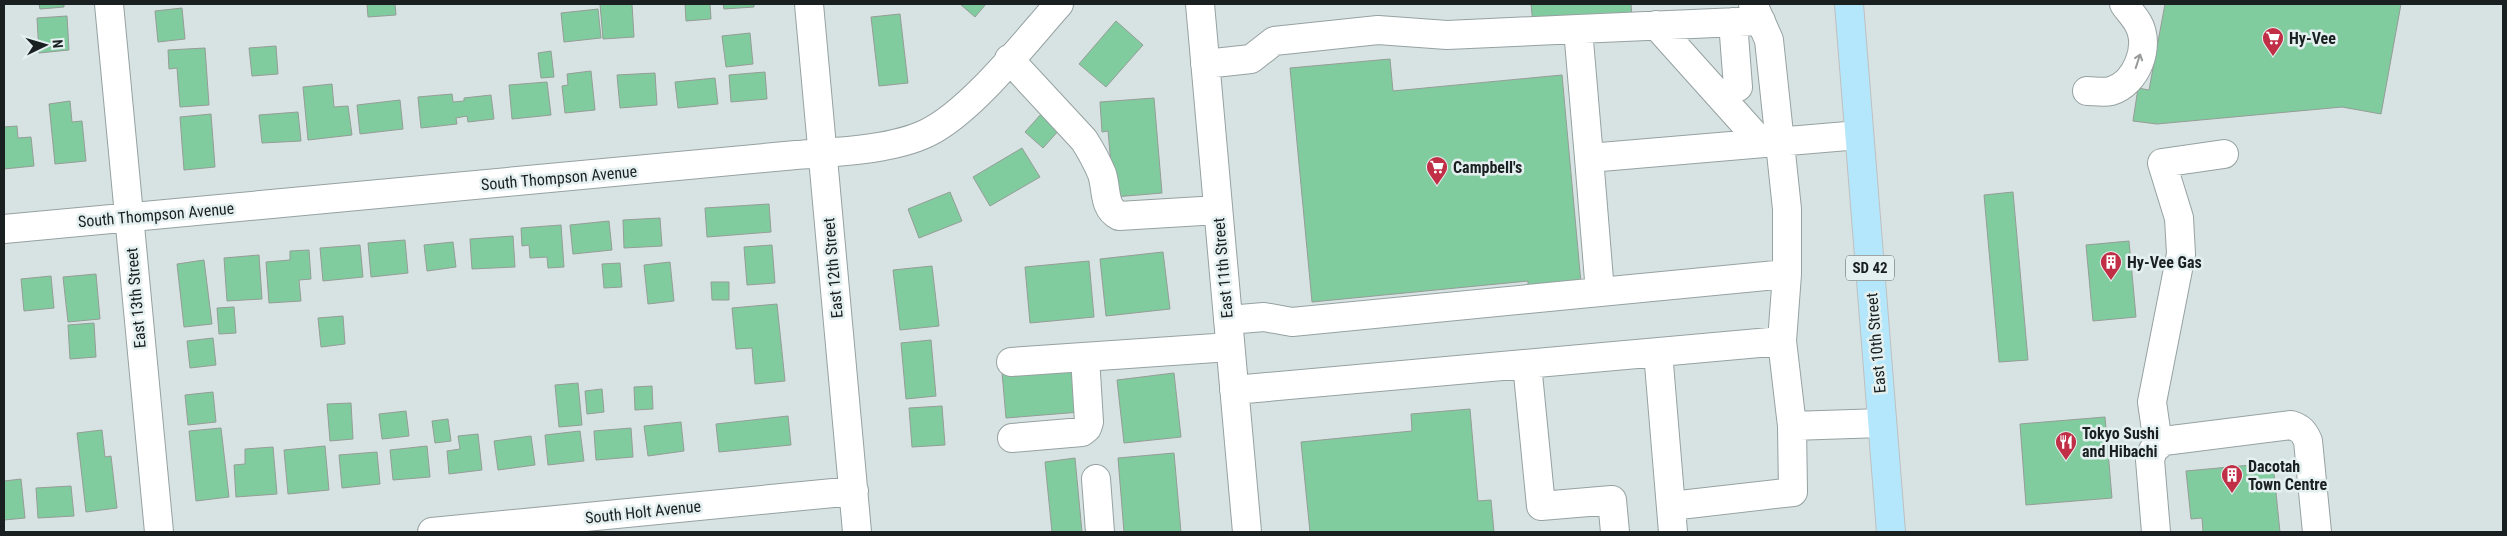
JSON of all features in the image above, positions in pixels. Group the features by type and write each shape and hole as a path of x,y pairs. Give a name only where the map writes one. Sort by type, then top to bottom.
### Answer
{"main road":[{"name":"East 10th Street","path":"1849,4 1891,532"}],"street":[{"name":"East 13th Street","path":"109,4 158,532"},
{"name":"East 12th Street","path":"809,4 857,532"},
{"name":"South Thompson Avenue","path":"4,229 822,153 899,144 928,133 966,106 1059,4"},
{"name":"East 11th Street","path":"1200,4 1247,532"},
{"path":"2087,91 2111,91 2131,78 2140,60 2142,37 2139,23 2124,4"},
{"path":"1205,64 1251,58 1274,41 1378,30 1447,35 1733,22 1757,12 1768,40 1770,142 1787,208 1788,274 1782,341 1792,426 1793,492 1672,519 1658,352"},
{"path":"1733,22 1738,87"},
{"path":"1656,25 1770,142"},
{"path":"1578,28 1600,292"},
{"path":"1009,59 1084,140 1093,154 1102,176 1107,203 1112,213 1119,216 1218,210"},
{"path":"1589,158 1859,134"},
{"path":"2156,532 2150,460 2158,444 2152,402 2181,254 2179,218 2162,163 2224,154"},
{"path":"1228,320 1264,317 1292,322 1788,274"},
{"path":"1234,390 1782,341"},
{"path":"1011,362 1230,347"},
{"path":"1012,438 1082,432 1087,428 1089,422 1085,357"},
{"path":"1527,364 1541,506 1612,500 1615,532"},
{"path":"1792,426 1882,423"},
{"path":"2158,444 2164,441 2282,426 2299,428 2305,433 2308,442 2317,532"},
{"path":"1096,479 1100,532"},
{"name":"South Holt Avenue","path":"432,532 854,491"}],"building":[{"path":"39,4 64,4 64,7 40,9"},
{"path":"367,4 395,4 396,15 368,17"},
{"path":"600,4 632,4 634,37 603,39"},
{"path":"685,4 710,4 711,19 686,21"},
{"path":"723,4 754,4 754,7 724,9"},
{"path":"960,4 986,4 975,17"},
{"path":"1531,4 1631,4 1632,17 1533,25"},
{"name":"Hy-Vee","path":"2165,4 2401,4 2381,114 2342,107 2157,124 2133,121 2138,88 2149,90"},
{"path":"182,8 185,39 158,42 155,11"},
{"path":"598,9 601,38 564,42 561,13"},
{"path":"900,14 908,83 879,86 871,17"},
{"path":"67,16 69,50 39,53 37,18"},
{"path":"1116,21 1143,45 1106,87 1079,64"},
{"path":"750,33 753,64 726,67 722,36"},
{"path":"276,46 278,74 252,76 249,48"},
{"path":"205,48 209,105 180,107 177,68 169,69 168,50"},
{"path":"551,51 554,77 541,78 538,53"},
{"name":"Campbell's","path":"1390,59 1393,91 1562,75 1581,283 1528,287 1528,281 1312,302 1290,68"},
{"path":"591,71 595,110 565,113 562,86 568,85 567,74"},
{"path":"765,72 767,99 731,102 729,75"},
{"path":"655,73 657,105 620,108 617,75"},
{"path":"715,78 718,104 678,108 675,82"},
{"path":"547,82 551,115 512,119 509,85"},
{"path":"332,84 334,107 348,106 352,135 308,140 303,87"},
{"path":"452,94 453,102 464,101 464,98 491,95 494,119 468,122 467,116 456,118 457,124 421,128 418,97"},
{"path":"1154,98 1162,193 1114,197 1108,131 1102,132 1100,102"},
{"path":"400,100 403,129 360,134 357,105"},
{"path":"70,101 72,122 82,121 86,161 55,164 49,104"},
{"path":"298,112 301,141 262,143 259,115"},
{"path":"1042,113 1060,129 1043,148 1025,132"},
{"path":"211,114 215,167 184,170 180,117"},
{"path":"17,126 18,138 31,137 34,166 4,169 4,127"},
{"path":"1022,148 1040,177 990,206 973,177"},
{"path":"950,192 962,221 919,238 908,209"},
{"path":"2013,192 2028,360 1999,362 1984,195"},
{"path":"769,204 771,232 707,237 705,208"},
{"path":"660,218 662,246 624,248 623,220"},
{"path":"609,221 612,250 573,254 570,225"},
{"path":"561,225 564,267 548,268 547,257 530,258 529,245 522,246 521,228"},
{"path":"513,236 515,267 472,269 470,239"},
{"path":"405,240 408,273 371,277 368,243"},
{"name":"Hy-Vee Gas","path":"2129,241 2136,317 2093,321 2086,245"},
{"path":"453,242 456,267 427,271 424,245"},
{"path":"360,245 363,277 323,281 320,248"},
{"path":"772,245 775,283 747,285 744,247"},
{"path":"309,250 311,279 299,280 301,301 269,303 266,262 290,260 290,251"},
{"path":"1163,252 1170,309 1106,316 1100,259"},
{"path":"259,255 262,299 227,301 224,258"},
{"path":"204,260 212,324 184,327 177,264"},
{"path":"1089,261 1094,317 1030,323 1025,267"},
{"path":"670,262 674,301 648,304 644,265"},
{"path":"620,263 622,287 604,288 602,264"},
{"path":"932,266 939,326 900,330 893,270"},
{"path":"96,274 100,319 68,322 63,277"},
{"path":"51,276 54,308 24,311 21,279"},
{"path":"711,282 729,282 729,300 712,300"},
{"path":"777,304 785,381 755,384 752,348 736,349 732,308"},
{"path":"234,307 236,333 219,334 217,308"},
{"path":"343,316 345,344 321,347 318,318"},
{"path":"94,323 96,357 70,359 68,325"},
{"path":"213,338 216,365 190,368 187,341"},
{"path":"931,340 936,396 906,399 901,343"},
{"path":"1077,366 1080,412 1006,418 1002,372"},
{"path":"1174,373 1181,437 1124,443 1117,380"},
{"path":"578,383 582,425 559,427 555,385"},
{"path":"652,386 653,409 635,410 634,387"},
{"path":"602,389 604,412 587,414 585,391"},
{"path":"213,392 216,422 188,425 185,395"},
{"path":"351,403 353,439 330,441 327,404"},
{"path":"942,406 945,445 912,447 909,408"},
{"path":"1470,409 1478,501 1491,500 1494,532 1310,532 1301,442 1412,431 1411,414"},
{"path":"406,411 409,436 382,439 379,414"},
{"path":"788,416 791,445 719,452 716,424"},
{"name":"Tokyo Sushi and Hibachi","path":"2105,417 2112,498 2026,505 2020,424"},
{"path":"448,419 451,441 435,443 432,421"},
{"path":"681,422 684,451 648,456 644,426"},
{"path":"221,428 229,497 196,501 189,431"},
{"path":"631,428 633,457 596,460 594,431"},
{"path":"102,430 105,457 111,456 117,508 86,512 77,433"},
{"path":"580,431 584,461 548,465 545,435"},
{"path":"478,434 482,470 449,474 447,451 460,449 458,436"},
{"path":"531,436 535,465 498,470 494,441"},
{"path":"325,446 329,490 288,494 284,450"},
{"path":"427,446 430,477 393,480 390,450"},
{"path":"273,447 277,494 236,497 234,465 245,464 245,449"},
{"path":"377,452 380,484 342,488 339,455"},
{"path":"1174,453 1181,532 1124,532 1118,458"},
{"path":"1075,458 1082,532 1052,532 1045,462"},
{"name":"Dacotah Town Centre","path":"2273,463 2280,532 2203,532 2202,518 2191,519 2186,471"},
{"path":"21,479 25,518 4,520 4,481"},
{"path":"71,486 74,516 38,518 36,488"}],"place":[{"name":"Hy-Vee","path":"2273,57"},
{"name":"Campbell's","path":"1437,186"},
{"name":"Hy-Vee Gas","path":"2111,281"},
{"name":"Tokyo Sushi and Hibachi","path":"2066,461"},
{"name":"Dacotah Town Centre","path":"2232,494"}]}
